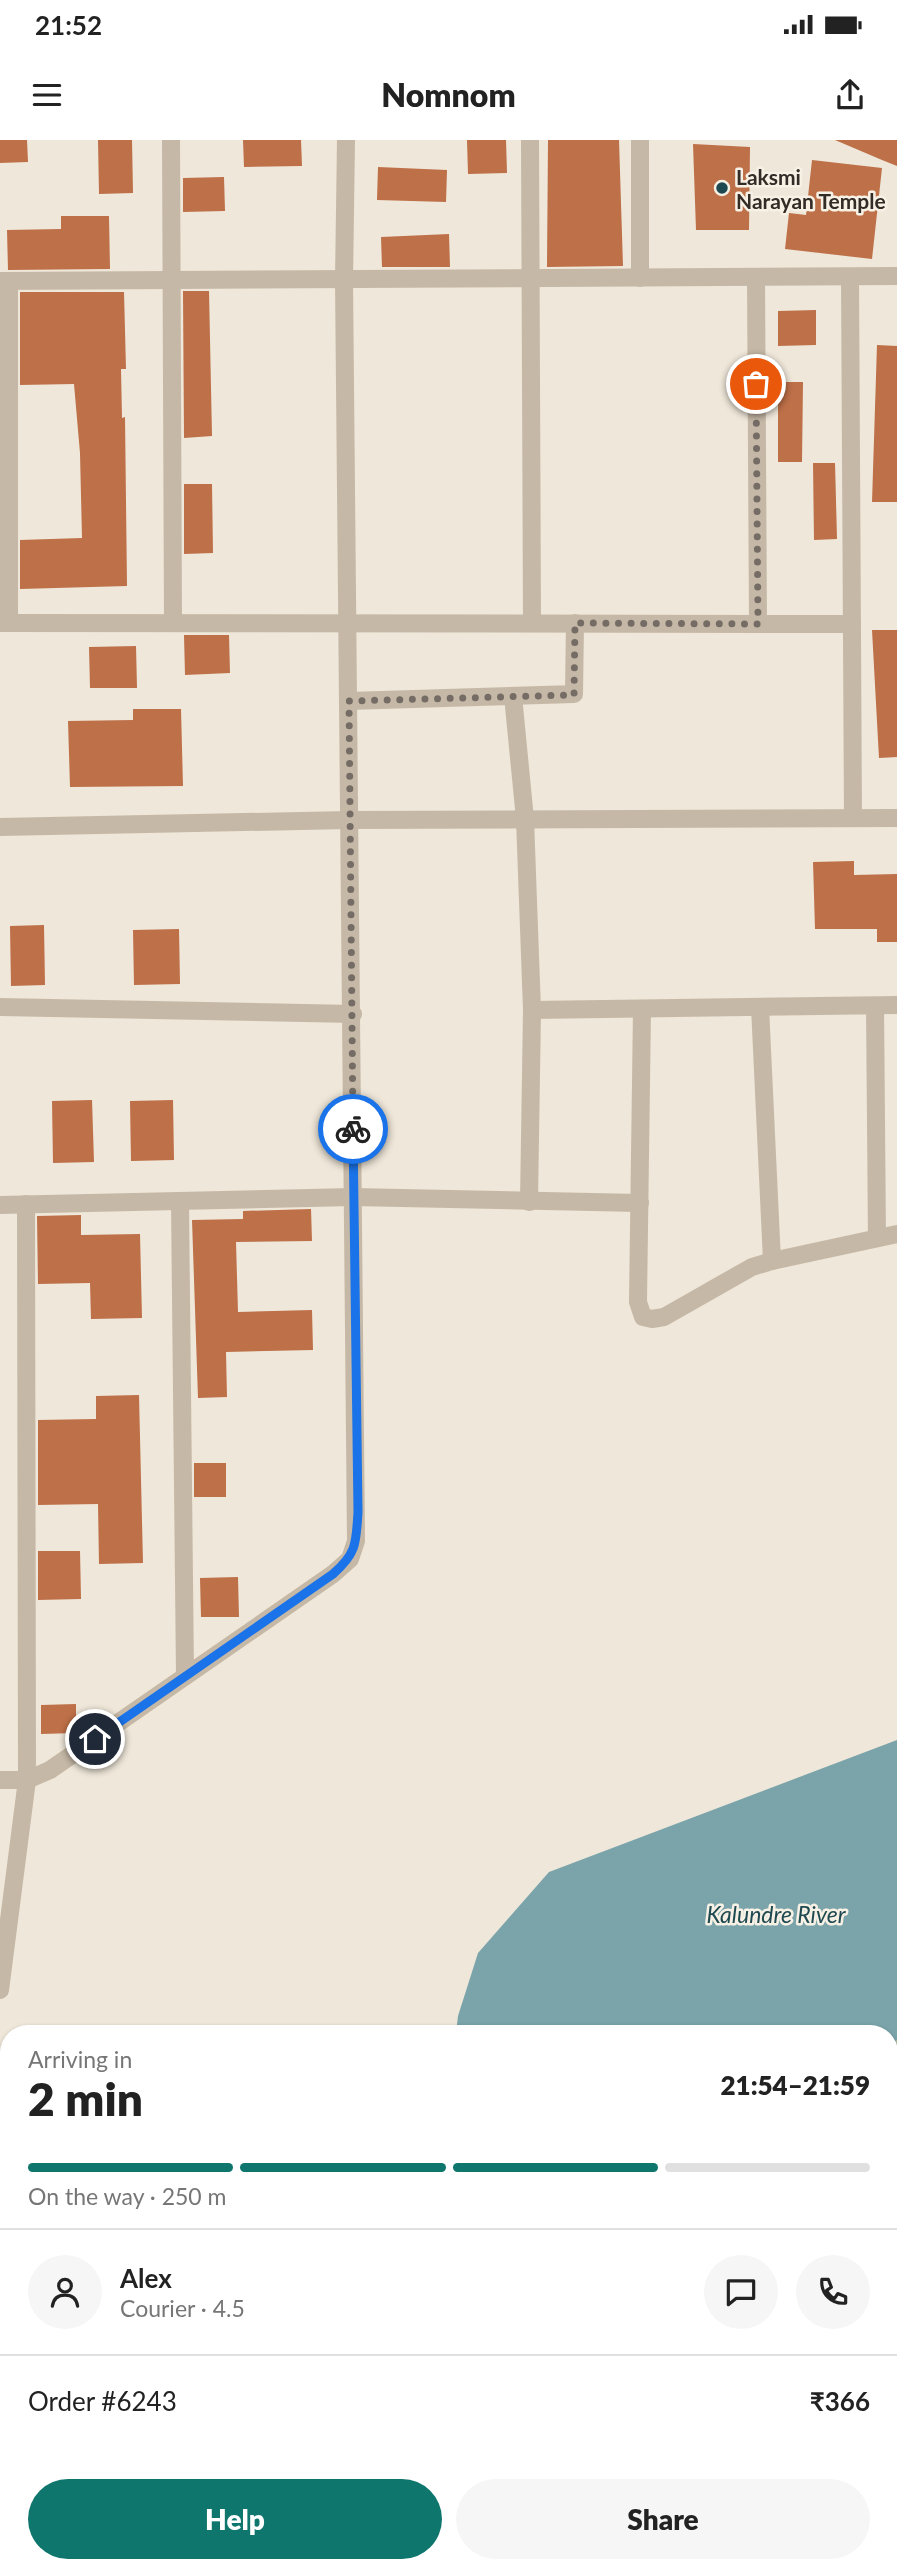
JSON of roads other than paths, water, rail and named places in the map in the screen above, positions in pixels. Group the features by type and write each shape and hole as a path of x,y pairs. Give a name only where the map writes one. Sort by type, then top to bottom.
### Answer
{"street":[{"path":"171,140 173,623"},
{"path":"0,1780 27,1780 50,1770 333,1574 350,1559 356,1541 358,1512 344,280 346,140"},
{"path":"530,140 532,622"},
{"path":"640,140 640,278"},
{"path":"850,276 853,818"},
{"path":"852,624 349,621 5,623 5,281 897,276"},
{"path":"755,277 758,624"},
{"path":"349,701 574,695 575,623"},
{"path":"513,696 525,820 532,1010 529,1202"},
{"path":"0,827 349,820 897,818"},
{"path":"532,1010 897,1005"},
{"path":"875,1006 877,1238"},
{"path":"0,1007 353,1014"},
{"path":"760,1007 772,1261"},
{"path":"642,1009 638,1302 639,1311 647,1319 664,1317 752,1267 897,1234"},
{"path":"0,1205 353,1197 640,1203"},
{"path":"180,1202 186,1675"},
{"path":"0,1990 27,1780 26,1204"}],"water":[{"name":"Kalundre River","path":"897,1740 897,2025 457,2025 478,1953 549,1872"}],"place":[{"name":"Laksmi Narayan Temple","path":"722,188"}]}
